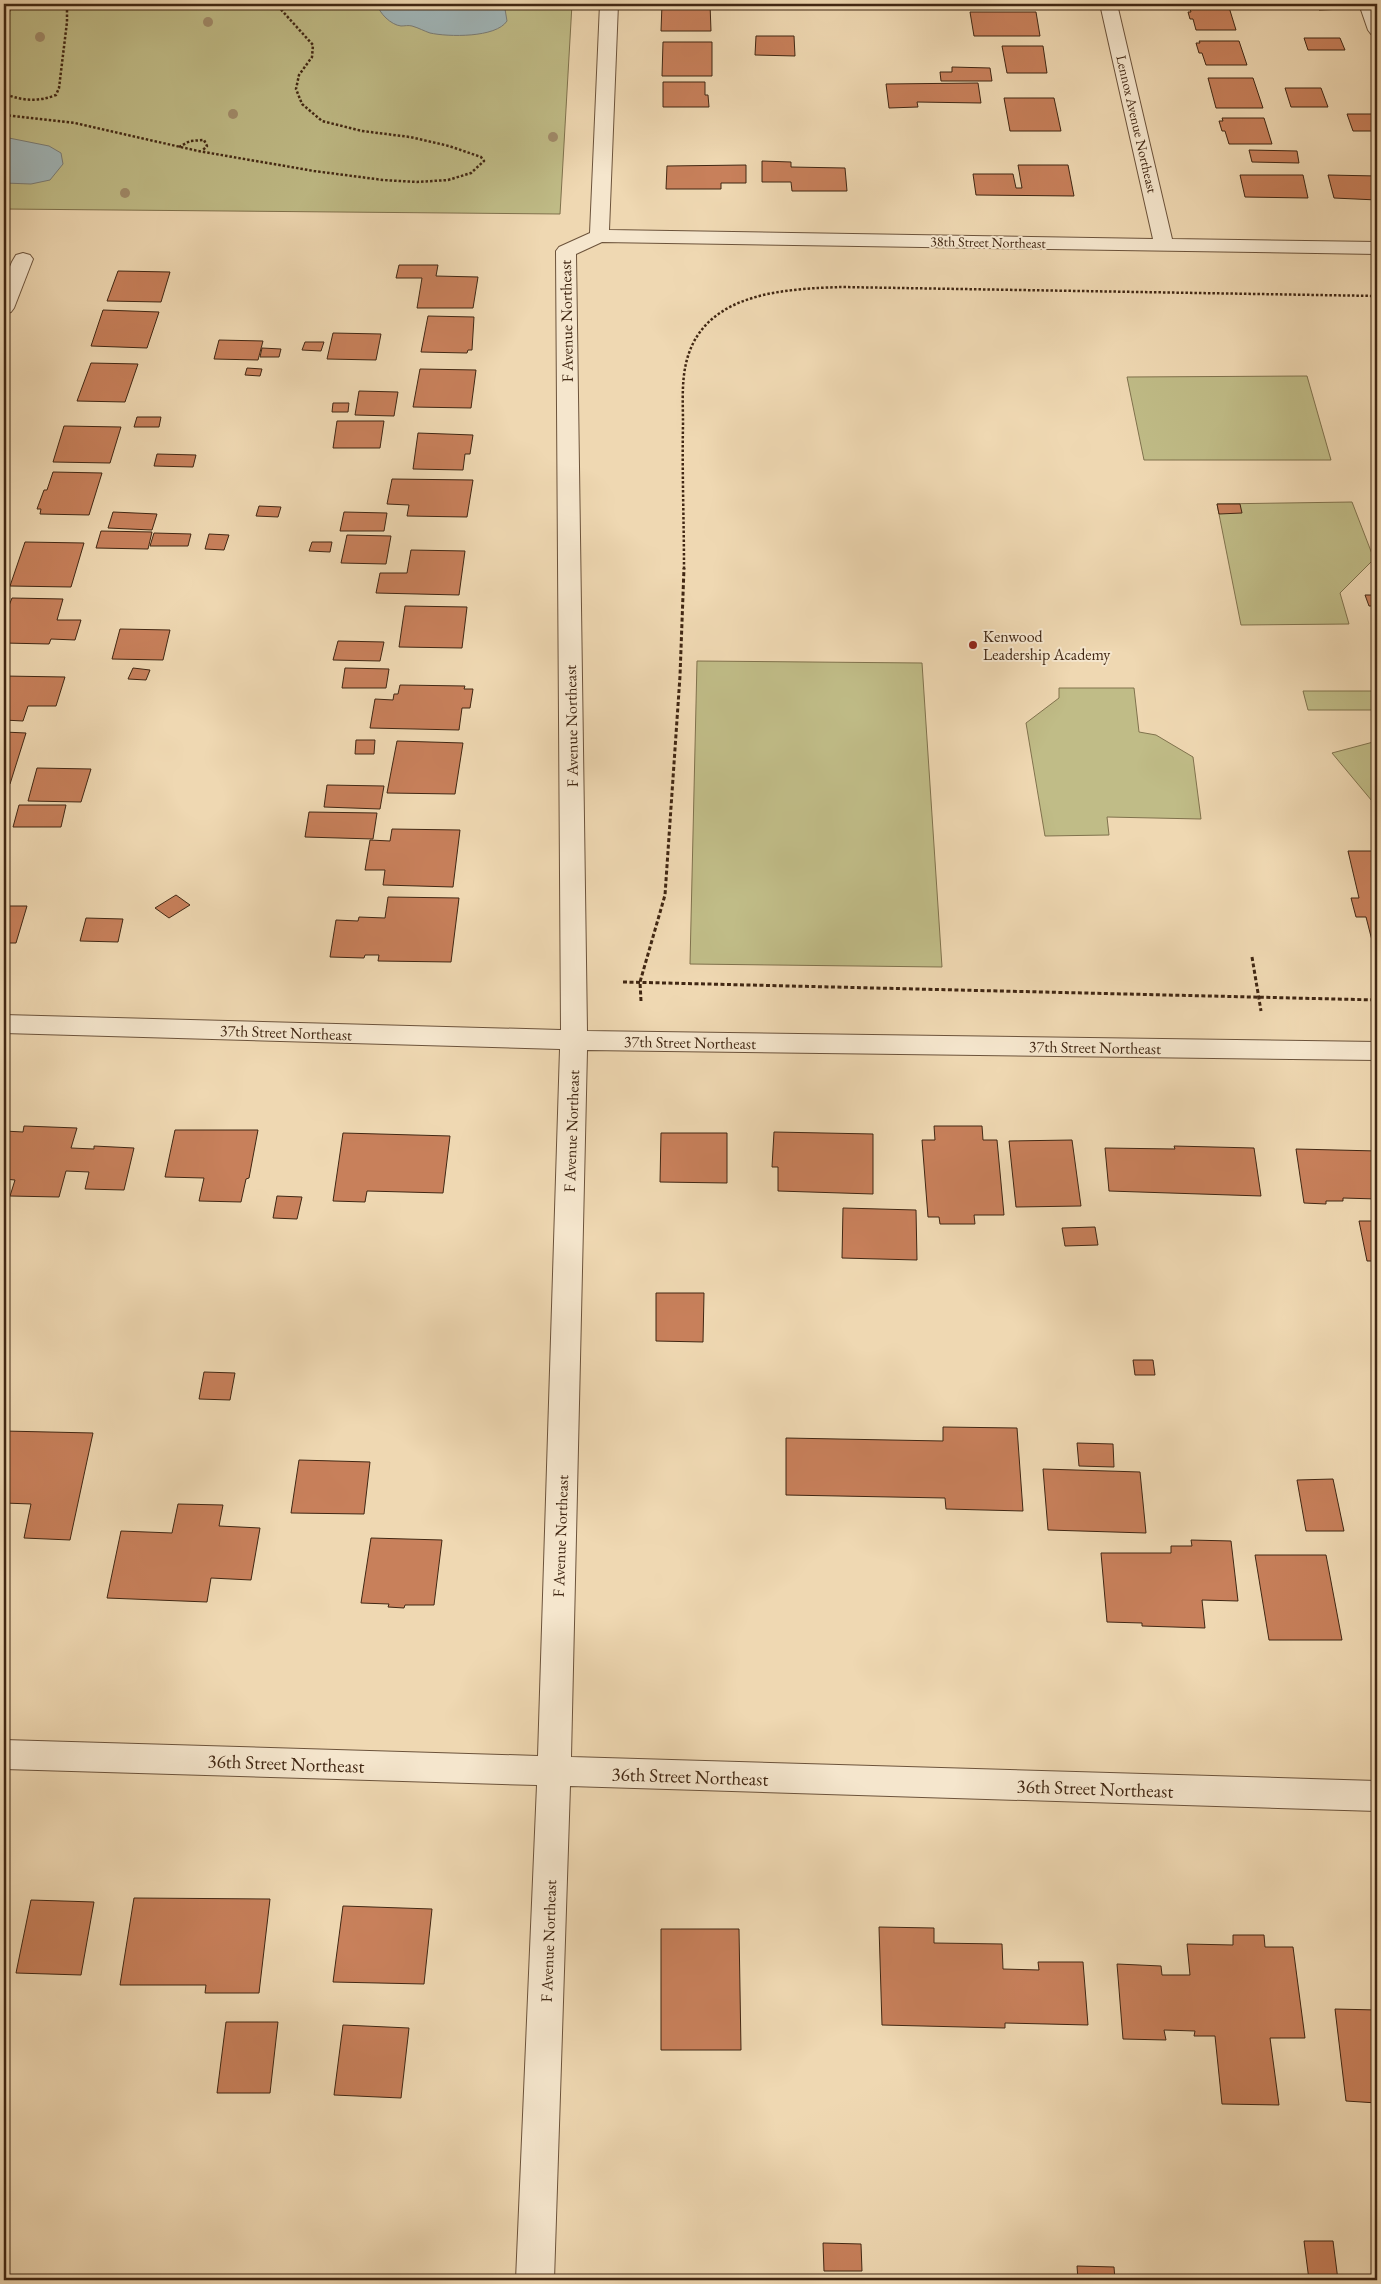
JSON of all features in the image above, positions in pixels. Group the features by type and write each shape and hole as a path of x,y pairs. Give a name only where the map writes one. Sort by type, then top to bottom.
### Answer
{"street":[{"path":"599,236 609,4"},
{"name":"Lennox Avenue Northeast","path":"1109,4 1164,244"},
{"path":"1367,4 1377,30"},
{"name":"38th Street Northeast","path":"599,236 1377,248"},
{"name":"F Avenue Northeast","path":"535,2280 554,1772 574,1040 566,251 599,236"},
{"path":"4,308 23,260"},
{"name":"37th Street Northeast","path":"4,1024 574,1040 1377,1051"},
{"name":"36th Street Northeast","path":"4,1754 1377,1796"}],"path":[{"path":"4,56 10,4"},
{"path":"4,86 5,94 18,100 38,102 56,95 59,88 66,33 67,4"},
{"path":"4,115 76,124 178,148 330,174 389,181 439,181 467,174 482,165 484,161 481,157 449,146 322,121 302,104 296,89 299,75 312,57 313,45 276,4"},
{"path":"178,148 190,142 204,140 207,146 202,151"},
{"path":"641,1006 640,982 665,894 682,644 682,454 685,370 689,349 708,322 733,306 759,295 789,289 840,287 1377,296"},
{"path":"1252,957 1261,1014"},
{"path":"624,982 1377,1000"}],"shaded area":[{"path":"4,4 572,4 560,214 4,209"},
{"path":"1307,376 1331,460 1144,460 1127,377"},
{"path":"1352,502 1374,559 1340,593 1349,624 1241,625 1217,504"},
{"path":"697,661 922,663 942,967 690,964"},
{"path":"1059,688 1134,688 1139,732 1156,735 1193,757 1201,819 1107,817 1109,835 1045,836 1026,723 1059,698"},
{"path":"1303,691 1377,691 1377,710 1308,710"},
{"path":"1377,741 1377,807 1332,753"}],"water":[{"path":"377,4 504,4 506,5 507,21 493,31 471,35 430,33 412,26 401,26 393,23 383,15"},
{"path":"4,137 49,146 61,153 63,164 50,180 31,184 4,183"}],"building":[{"path":"662,4 710,4 711,31 661,31"},
{"path":"731,4 773,4 773,8 731,9"},
{"path":"1188,4 1228,4 1236,30 1196,30 1193,19 1190,19 1188,12 1191,12"},
{"path":"1317,4 1343,4 1346,9 1319,10"},
{"path":"970,12 1036,12 1040,36 974,36"},
{"path":"756,36 794,36 795,56 755,55"},
{"path":"1304,38 1340,38 1345,50 1308,50"},
{"path":"1199,41 1239,41 1247,65 1206,65 1196,43 1200,43"},
{"path":"663,42 712,42 712,76 662,76"},
{"path":"1002,46 1043,46 1047,73 1007,73"},
{"path":"952,67 990,68 992,81 941,81 940,72 952,72"},
{"path":"1208,78 1253,78 1263,108 1216,108"},
{"path":"663,82 705,82 705,95 708,95 709,107 663,107"},
{"path":"978,83 981,103 917,102 918,107 889,108 886,84"},
{"path":"1285,88 1321,88 1328,107 1291,107"},
{"path":"1004,98 1054,98 1061,131 1010,131"},
{"path":"1347,114 1377,114 1377,131 1353,131"},
{"path":"1222,118 1264,118 1272,144 1229,144 1225,131 1222,131 1219,121 1223,121"},
{"path":"1249,150 1297,151 1299,163 1252,162"},
{"path":"762,161 791,162 791,167 845,168 847,191 792,191 791,182 762,182"},
{"path":"746,165 746,183 721,183 721,189 666,189 667,166"},
{"path":"1018,165 1068,165 1074,196 976,195 973,174 1013,174 1016,188 1022,188"},
{"path":"1240,175 1303,175 1308,198 1245,197"},
{"path":"1328,175 1377,176 1377,200 1334,198"},
{"path":"399,265 438,265 436,276 478,277 473,308 417,308 422,278 396,278"},
{"path":"118,271 170,272 161,302 107,301"},
{"path":"103,310 159,312 147,348 91,346"},
{"path":"428,316 474,317 472,350 468,350 467,353 421,352"},
{"path":"333,333 381,334 376,360 327,359"},
{"path":"219,340 263,341 258,360 214,359"},
{"path":"305,342 324,342 321,351 302,350"},
{"path":"262,348 281,349 279,357 260,357"},
{"path":"91,363 138,364 125,402 77,401"},
{"path":"247,368 262,369 260,376 245,375"},
{"path":"420,369 476,370 471,408 413,407"},
{"path":"359,391 398,392 394,416 355,415"},
{"path":"333,403 349,403 348,412 332,412"},
{"path":"137,417 161,417 159,427 134,427"},
{"path":"337,421 384,421 380,448 333,448"},
{"path":"64,426 121,427 110,463 53,462"},
{"path":"418,433 473,435 470,454 465,454 463,470 413,469"},
{"path":"157,454 196,455 193,467 154,466"},
{"path":"53,472 102,473 89,515 40,514 41,509 37,509 44,490 47,490"},
{"path":"392,479 473,480 467,517 407,516 409,505 387,504"},
{"path":"1217,504 1240,504 1242,513 1219,514"},
{"path":"259,506 281,507 278,517 256,516"},
{"path":"113,512 157,514 152,530 108,528"},
{"path":"344,512 387,513 384,531 340,531"},
{"path":"101,531 152,532 148,549 96,548"},
{"path":"154,533 191,534 188,546 150,546"},
{"path":"209,534 229,535 224,550 205,549"},
{"path":"347,535 391,536 386,564 341,563"},
{"path":"25,542 84,543 71,587 10,586"},
{"path":"312,542 332,542 330,552 309,551"},
{"path":"411,550 465,551 459,595 376,593 380,573 407,573"},
{"path":"1365,595 1377,595 1377,606 1369,606"},
{"path":"12,598 63,599 57,620 81,620 75,640 51,639 49,644 4,643 4,618"},
{"path":"405,606 467,607 462,648 399,647"},
{"path":"120,629 170,630 163,660 112,659"},
{"path":"338,641 384,642 380,661 333,660"},
{"path":"133,668 150,670 146,680 128,679"},
{"path":"345,668 389,669 386,688 342,688"},
{"path":"4,676 65,677 56,706 28,706 23,721 4,720"},
{"path":"400,685 465,686 464,689 473,689 470,708 462,708 459,730 370,728 375,699 393,700 394,694 398,694"},
{"path":"4,732 26,733 10,784 4,784"},
{"path":"356,740 375,740 374,754 355,754"},
{"path":"397,741 463,743 455,794 387,793"},
{"path":"37,768 91,769 81,802 28,801"},
{"path":"327,785 384,786 380,809 324,807"},
{"path":"19,805 66,805 61,827 13,827"},
{"path":"309,812 377,813 373,839 305,837"},
{"path":"392,829 460,830 453,887 383,885 385,870 365,870 370,840 390,841"},
{"path":"1348,851 1377,851 1377,960 1366,917 1356,917 1351,898 1359,898"},
{"path":"176,895 190,905 169,918 155,908"},
{"path":"388,897 459,898 451,962 378,961 379,955 365,955 364,958 330,957 336,920 358,921 359,917 385,918"},
{"path":"4,906 27,906 16,943 4,943"},
{"path":"86,918 123,919 118,942 80,941"},
{"path":"24,1126 77,1128 71,1148 94,1149 94,1146 134,1148 124,1190 85,1189 89,1172 66,1171 59,1197 10,1196 15,1180 4,1179 4,1131 23,1132"},
{"path":"934,1126 982,1126 983,1140 997,1140 1004,1215 974,1215 975,1224 940,1224 939,1217 928,1217 922,1140 935,1140"},
{"path":"175,1130 258,1130 249,1178 246,1179 241,1202 199,1201 204,1178 165,1177"},
{"path":"774,1132 873,1134 873,1194 778,1191 778,1167 772,1167"},
{"path":"343,1133 450,1136 443,1193 367,1191 365,1202 333,1201"},
{"path":"661,1133 727,1133 727,1183 660,1182"},
{"path":"1072,1140 1081,1206 1016,1207 1009,1141"},
{"path":"1174,1146 1254,1148 1261,1196 1109,1191 1105,1148 1175,1149"},
{"path":"1296,1149 1377,1151 1377,1199 1343,1198 1343,1201 1326,1201 1326,1204 1304,1203"},
{"path":"277,1196 302,1197 297,1219 273,1218"},
{"path":"843,1208 916,1210 917,1260 842,1258"},
{"path":"1359,1221 1377,1221 1377,1261 1367,1261"},
{"path":"1095,1227 1098,1245 1065,1246 1062,1228"},
{"path":"656,1293 704,1293 703,1342 656,1341"},
{"path":"1133,1360 1153,1360 1155,1375 1135,1375"},
{"path":"204,1372 235,1373 230,1400 199,1399"},
{"path":"943,1427 1017,1428 1023,1511 946,1509 945,1498 786,1495 786,1438 943,1441"},
{"path":"4,1431 93,1433 70,1540 24,1538 31,1504 4,1503"},
{"path":"1077,1443 1113,1444 1114,1467 1079,1466"},
{"path":"299,1460 370,1462 364,1514 291,1513"},
{"path":"1043,1469 1140,1472 1146,1533 1048,1530"},
{"path":"1333,1479 1344,1531 1306,1531 1297,1480"},
{"path":"178,1504 223,1505 219,1526 260,1528 251,1580 211,1578 207,1602 107,1598 121,1531 172,1533"},
{"path":"371,1538 442,1540 434,1605 405,1605 404,1608 388,1607 389,1604 361,1603"},
{"path":"1191,1540 1231,1541 1238,1601 1202,1600 1205,1628 1142,1626 1142,1623 1107,1622 1101,1553 1171,1553 1171,1546 1192,1546"},
{"path":"1255,1555 1326,1555 1342,1640 1269,1640"},
{"path":"134,1898 270,1899 259,1993 205,1993 206,1985 120,1985"},
{"path":"31,1900 94,1902 81,1975 16,1973"},
{"path":"343,1906 432,1909 424,1984 333,1982"},
{"path":"879,1927 934,1928 934,1943 1002,1944 1003,1969 1039,1970 1038,1962 1083,1962 1088,2025 1005,2023 1005,2028 882,2025"},
{"path":"661,1929 739,1929 741,2050 661,2050"},
{"path":"1233,1935 1264,1935 1265,1947 1293,1947 1305,2038 1270,2038 1279,2105 1222,2104 1215,2036 1194,2036 1195,2031 1164,2030 1166,2040 1123,2039 1117,1964 1161,1966 1162,1975 1190,1975 1187,1944 1233,1945"},
{"path":"1335,2009 1377,2010 1377,2103 1346,2101"},
{"path":"226,2022 278,2022 270,2093 217,2093"},
{"path":"343,2025 409,2028 401,2098 334,2095"},
{"path":"1304,2241 1333,2241 1338,2280 1309,2280"},
{"path":"823,2243 861,2244 862,2271 824,2271"},
{"path":"1077,2266 1114,2267 1115,2280 1078,2280"}],"place":[{"name":"Kenwood Leadership Academy","path":"973,645"}]}
